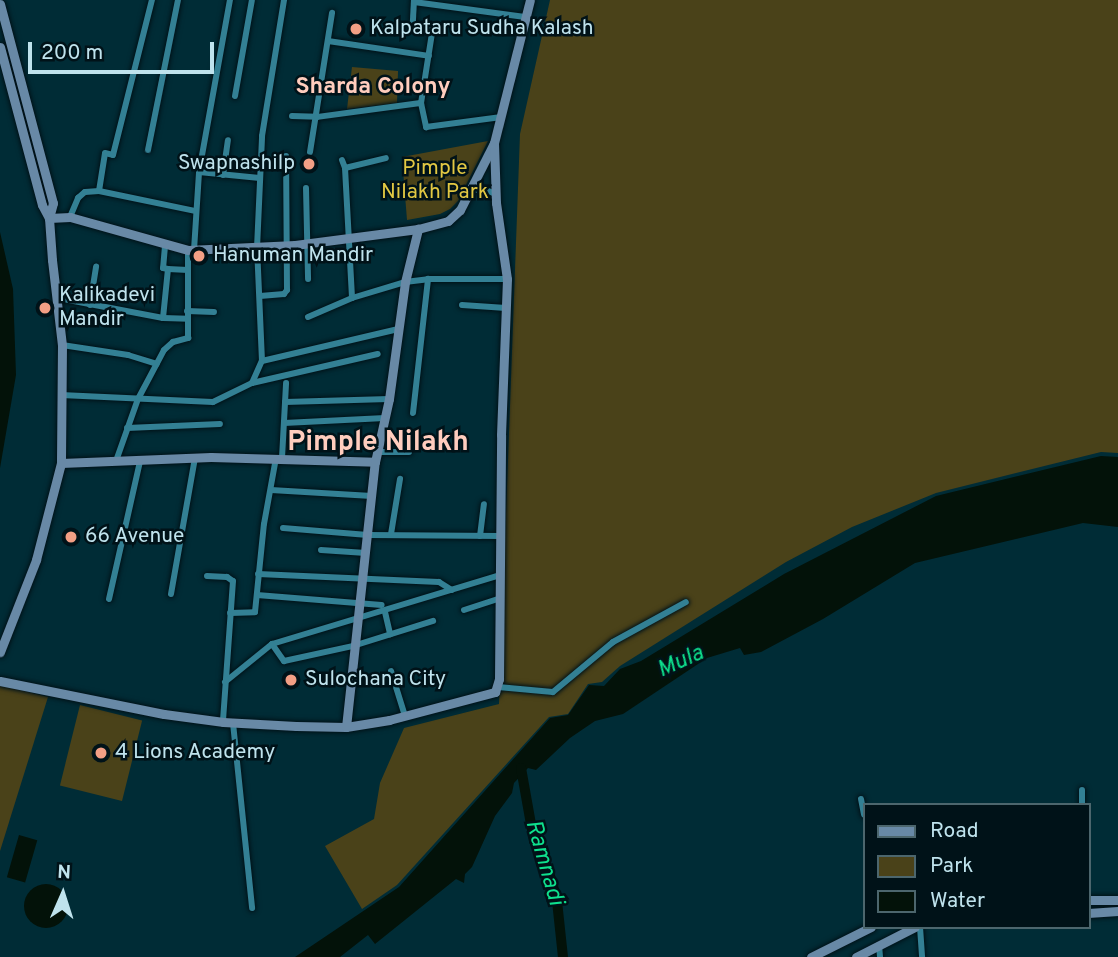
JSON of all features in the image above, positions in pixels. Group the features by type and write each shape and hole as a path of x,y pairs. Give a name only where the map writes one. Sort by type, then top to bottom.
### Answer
{"street":[{"path":"99,191 105,153 113,155 152,0"},
{"path":"148,149 178,0"},
{"path":"116,461 138,399 164,350 173,342 188,338 188,270 199,173 230,0"},
{"path":"235,96 252,0"},
{"path":"251,383 262,361 257,248 262,136 284,0"},
{"path":"49,218 70,217 165,246 191,250 257,248 348,240 418,229 455,216 494,143 530,0"},
{"path":"501,117 426,127 421,103 431,30 415,24 414,1 525,17"},
{"path":"0,4 53,203 49,218 62,345 61,463 36,560 0,652"},
{"path":"310,152 332,13"},
{"path":"328,41 429,55"},
{"path":"0,47 42,205 49,218"},
{"path":"292,116 317,117 421,103"},
{"path":"223,175 228,140"},
{"path":"494,143 495,194 507,279 501,435 498,687"},
{"path":"260,296 286,293 286,156"},
{"path":"345,168 386,158"},
{"path":"342,160 345,168 352,298"},
{"path":"199,173 260,178"},
{"path":"306,188 308,279"},
{"path":"471,190 484,189 495,194"},
{"path":"70,217 78,198 85,192 99,191 196,211"},
{"path":"345,727 353,646 364,578 375,462 389,399 405,282 418,229"},
{"path":"165,246 163,268 188,270"},
{"path":"90,305 96,266"},
{"path":"163,318 168,269"},
{"path":"308,317 352,298 405,282 428,278 507,279"},
{"path":"413,413 428,278"},
{"path":"58,298 163,318 188,319"},
{"path":"462,305 506,308"},
{"path":"187,311 214,312"},
{"path":"262,361 398,329"},
{"path":"62,345 128,355 157,364"},
{"path":"61,395 213,402 251,383 378,354"},
{"path":"230,613 255,612 258,574 284,423 286,383"},
{"path":"285,402 389,399"},
{"path":"284,423 384,418"},
{"path":"127,428 220,424"},
{"path":"379,452 409,452"},
{"path":"61,463 99,464 195,458 375,462"},
{"path":"171,594 195,458"},
{"path":"109,599 140,461"},
{"path":"391,534 400,480"},
{"path":"271,490 372,496"},
{"path":"480,536 484,504"},
{"path":"283,528 368,535 501,536"},
{"path":"321,550 366,553"},
{"path":"258,574 439,582 452,590"},
{"path":"225,682 272,644 500,575"},
{"path":"207,576 232,578 225,682 251,908"},
{"path":"257,595 361,604 383,609"},
{"path":"464,610 500,598"},
{"path":"0,681 110,704 228,723 345,727 487,696 498,687 553,692 613,642 686,602"},
{"path":"383,609 390,634"},
{"path":"272,644 284,662 353,646 433,621"},
{"path":"391,671 405,716"},
{"path":"1082,790 1082,803"},
{"path":"861,799 862,804"},
{"path":"1090,900 1118,901"},
{"path":"1090,912 1118,911"},
{"path":"811,957 865,929"},
{"path":"856,957 913,929"},
{"path":"917,929 922,957"},
{"path":"879,945 880,957"}],"green space":[{"path":"550,0 1118,0 1118,453 1101,452 936,493 852,527 786,562 620,666 602,682 588,684 568,714 549,717 397,885 362,909 325,846 374,819 380,783 404,728 499,704 520,134"},
{"path":"352,67 398,71 397,103 347,109"},
{"name":"Pimple Nilakh Park","path":"488,141 458,201 450,209 440,214 407,220 402,157"},
{"path":"0,685 48,697 0,851"},
{"name":"4 Lions Academy","path":"80,705 142,720 122,801 60,786"}],"water":[{"path":"0,232 13,289 16,375 0,468"},
{"name":"Mula","path":"1101,456 1118,457 1118,527 1083,523 915,563 823,619 761,652 744,655 740,648 707,658 623,714 595,721 570,738 536,770 528,768 514,783 512,793 495,816 472,867 465,874 464,883 456,879 375,944 368,935 340,957 295,957 399,887 550,718 568,715 589,685 604,686 620,669 641,661 784,574 936,496"},
{"path":"19,835 37,840 25,883 7,877"},
{"path":"46,884 62,890 68,906 62,922 46,928 30,922 24,906 30,890"}],"waterway":[{"name":"Ramnadi","path":"521,768 534,841 548,869 557,901 563,957"}],"place":[{"name":"Kalpataru Sudha Kalash","path":"356,29"},
{"name":"Swapnashilp","path":"309,164"},
{"name":"Hanuman Mandir","path":"199,256"},
{"name":"Kalikadevi Mandir","path":"45,308"},
{"name":"66 Avenue","path":"71,537"},
{"name":"Sulochana City","path":"291,680"},
{"name":"4 Lions Academy","path":"101,753"}],"district":[{"name":"Sharda Colony","path":"373,88"},
{"name":"Pimple Nilakh","path":"378,443"}]}
